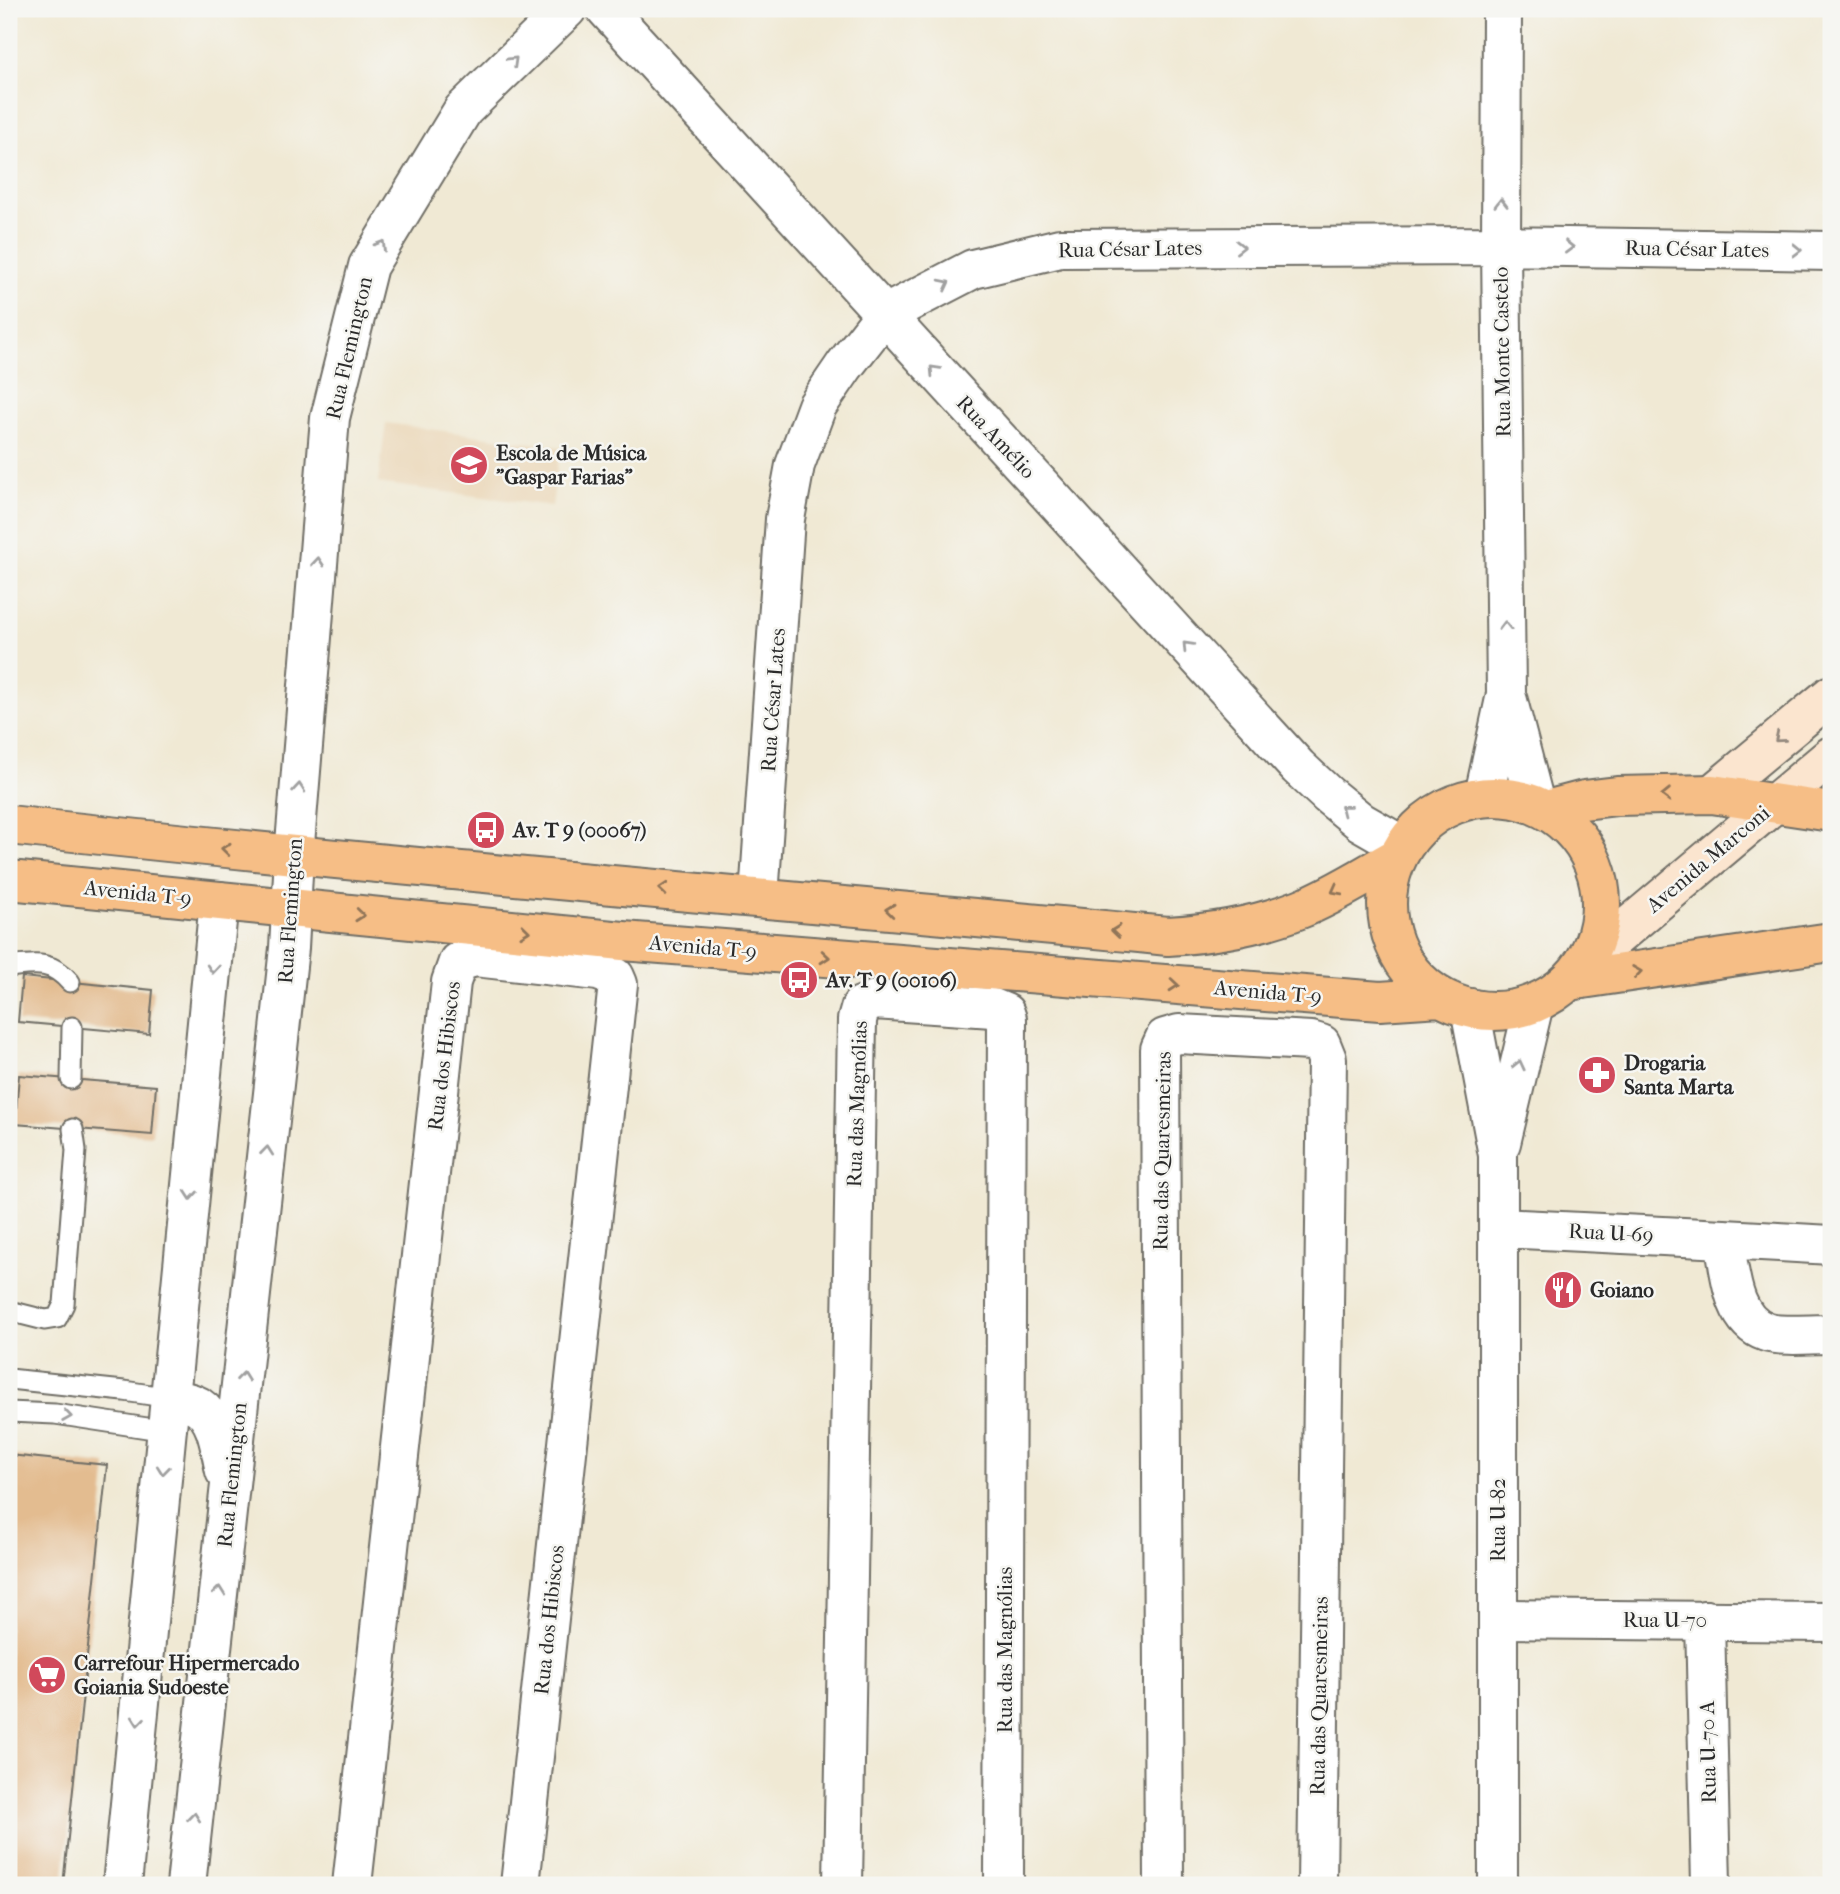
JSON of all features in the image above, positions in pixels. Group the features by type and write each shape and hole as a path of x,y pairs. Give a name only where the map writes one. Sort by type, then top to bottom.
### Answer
{"main road":[{"path":"1712,794 1831,695"},
{"name":"Avenida Marconi","path":"1577,972 1831,755"},
{"path":"1540,807 1618,796 1712,794 1831,812"},
{"path":"1484,796 1510,797 1540,807 1570,827 1588,850 1599,878 1602,907 1597,936 1577,972 1552,994 1534,1004 1502,1010 1455,1002 1419,981 1402,959 1391,936 1386,909 1388,883 1399,852 1418,827 1438,811 1460,801 1484,796"},
{"path":"9,825 294,856 1168,936 1217,932 1302,908 1399,852"},
{"name":"Avenida T-9","path":"14,885 219,901 623,941 1380,1001 1455,1002"},
{"path":"1577,972 1831,942"}],"street":[{"name":"Rua Flemington","path":"186,1885 292,908 330,418 369,266 463,110 567,9"},
{"name":"Rua Amélio","path":"606,9 1298,767 1328,795 1399,852"},
{"name":"Rua Monte Castelo","path":"1484,796 1506,694 1501,246 1502,9"},
{"name":"Rua César Lates","path":"759,897 785,519 795,465 817,407 884,315 973,269 1060,248 1501,246 1831,251"},
{"name":"Rua Monte Castelo","path":"1506,694 1540,807"},
{"path":"122,1885 219,901"},
{"name":"Rua dos Hibiscos","path":"352,1885 451,982 458,962 475,957 598,971 615,977 618,984 520,1885"},
{"name":"Rua das Magnólias","path":"843,1885 857,1020 861,1006 875,1000 993,1008 1005,1013 1007,1019 1004,1885"},
{"name":"Rua U-82","path":"1455,1002 1498,1155"},
{"name":"Rua U-82","path":"1498,1885 1498,1155 1534,1004"},
{"name":"Rua das Quaresmeiras","path":"1164,1885 1160,1049 1165,1038 1179,1034 1311,1041 1321,1044 1328,1059 1317,1885"},
{"name":"Rua U-69","path":"1499,1228 1831,1245"},
{"path":"1724,1239 1736,1298 1747,1321 1767,1333 1831,1334"},
{"path":"169,1415 196,1405 208,1414 216,1430 230,1493"},
{"name":"Rua U-70","path":"1498,1619 1831,1622"},
{"name":"Rua U-70 A","path":"1705,1620 1711,1885"}],"lane":[{"path":"9,967 35,964 52,966 70,982"},
{"path":"71,1079 72,1027"},
{"path":"9,1311 45,1320 57,1318 61,1313 64,1304 76,1150 74,1129"},
{"path":"9,1380 124,1391 169,1415"},
{"path":"9,1412 169,1415"}],"shaded area":[{"name":"Escola de Música \"Gaspar Farias\"","path":"386,423 560,447 552,506 378,483"}],"building":[{"path":"22,977 153,990 149,1034 18,1022"},
{"path":"19,1075 156,1086 152,1135 15,1124"},
{"name":"Carrefour Hipermercado Goiania Sudoeste","path":"9,1455 107,1465 63,1885 9,1885"}],"place":[{"name":"Escola de Música \"Gaspar Farias\"","path":"469,465"},
{"name":"Av. T 9 (00067)","path":"486,830"},
{"name":"Av. T 9 (00106)","path":"799,980"},
{"name":"Drogaria Santa Marta","path":"1597,1075"},
{"name":"Goiano","path":"1563,1290"},
{"name":"Carrefour Hipermercado Goiania Sudoeste","path":"47,1675"}]}
